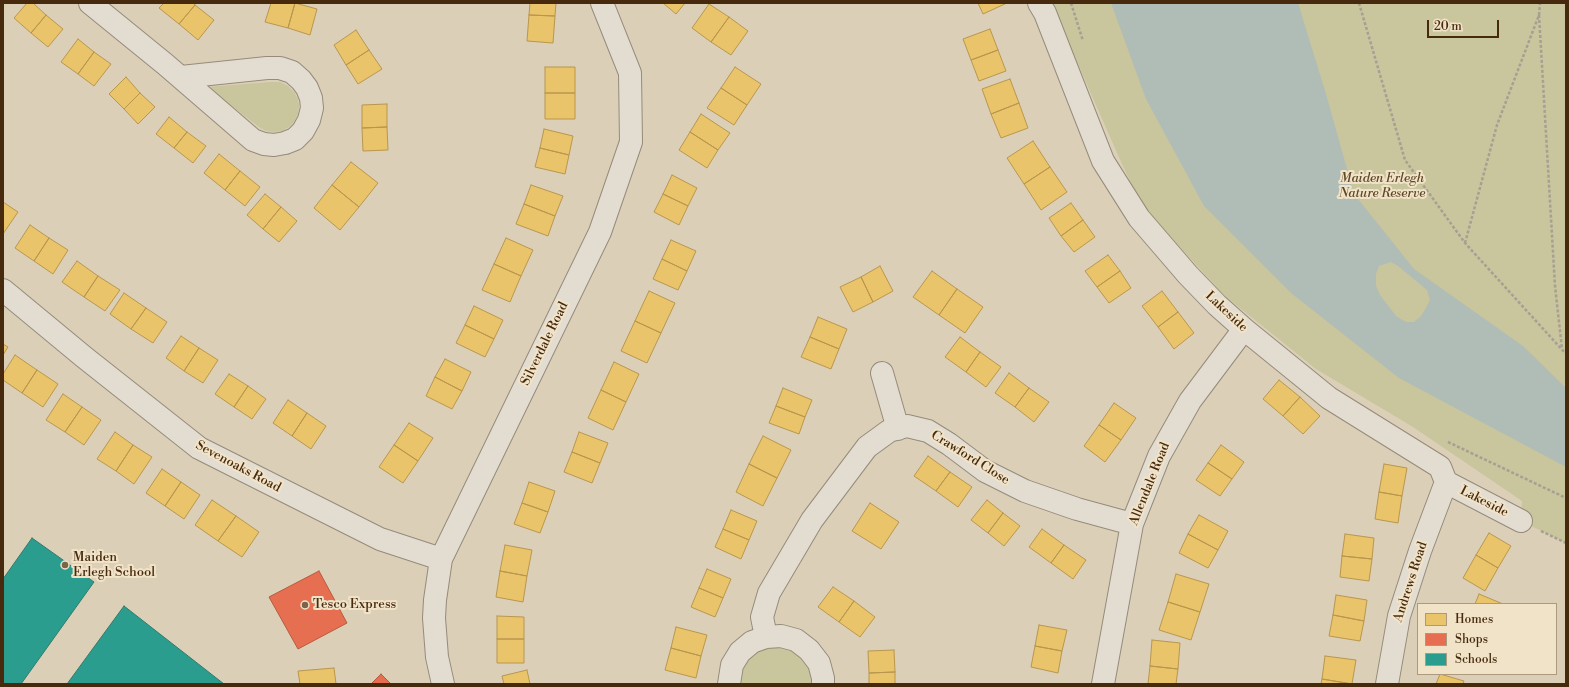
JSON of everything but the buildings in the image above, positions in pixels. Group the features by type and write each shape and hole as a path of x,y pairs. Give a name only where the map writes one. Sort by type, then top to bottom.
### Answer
{"street":[{"path":"90,3 181,77 253,140 264,144 280,144 295,139 303,131 310,120 312,108 311,98 307,88 292,72 280,68 267,68 181,77"},
{"name":"Silverdale Road","path":"443,684 437,657 434,618 434,600 441,559 600,232 631,142 630,73 602,3"},
{"name":"Lakeside","path":"1039,3 1045,13 1103,161 1139,218 1188,275 1217,305 1244,329 1330,398 1440,467 1446,482 1521,521"},
{"name":"Sevenoaks Road","path":"3,290 84,357 199,448 380,539 441,559"},
{"name":"Allendale Road","path":"1103,684 1132,524 1159,456 1190,401 1244,329"},
{"path":"882,373 898,429"},
{"name":"Crawford Close","path":"766,637 762,617 769,593 812,520 867,447 889,431 907,426 928,431 949,444 985,471 1025,491 1077,509 1132,524"},
{"name":"Andrews Road","path":"1387,684 1399,616 1420,551 1446,482"},
{"path":"729,684 732,665 740,652 752,642 766,637 781,636 796,640 809,650 819,663 823,684"}],"path":[{"path":"1071,3 1084,44"},
{"path":"1360,3 1406,160 1465,243 1566,354"},
{"path":"1540,3 1539,15 1555,286 1562,350"},
{"path":"1465,243 1496,125 1539,15"},
{"path":"1447,442 1566,498"},
{"path":"1521,521 1566,543"}],"green space":[{"name":"Maiden Erlegh Nature Reserve","path":"1051,3 1566,3 1566,543 1521,521 1522,501 1413,427 1316,369 1225,296 1140,202"},
{"path":"280,82 288,86 298,99 298,114 294,122 282,131 266,131 259,127 207,87"},
{"path":"780,641 809,658 816,684 734,684 741,659"}],"shaded area":[{"path":"1111,3 1298,3 1326,94 1354,194 1414,269 1523,346 1566,388 1566,467 1399,378 1291,293 1204,206 1146,99","holes":["1391,262 1427,290 1430,300 1421,316 1414,322 1406,322 1396,316 1380,295 1376,286 1376,274 1379,266"]}],"place":[{"name":"Maiden Erlegh School","path":"65,565"},
{"name":"Tesco Express","path":"305,605"}]}
